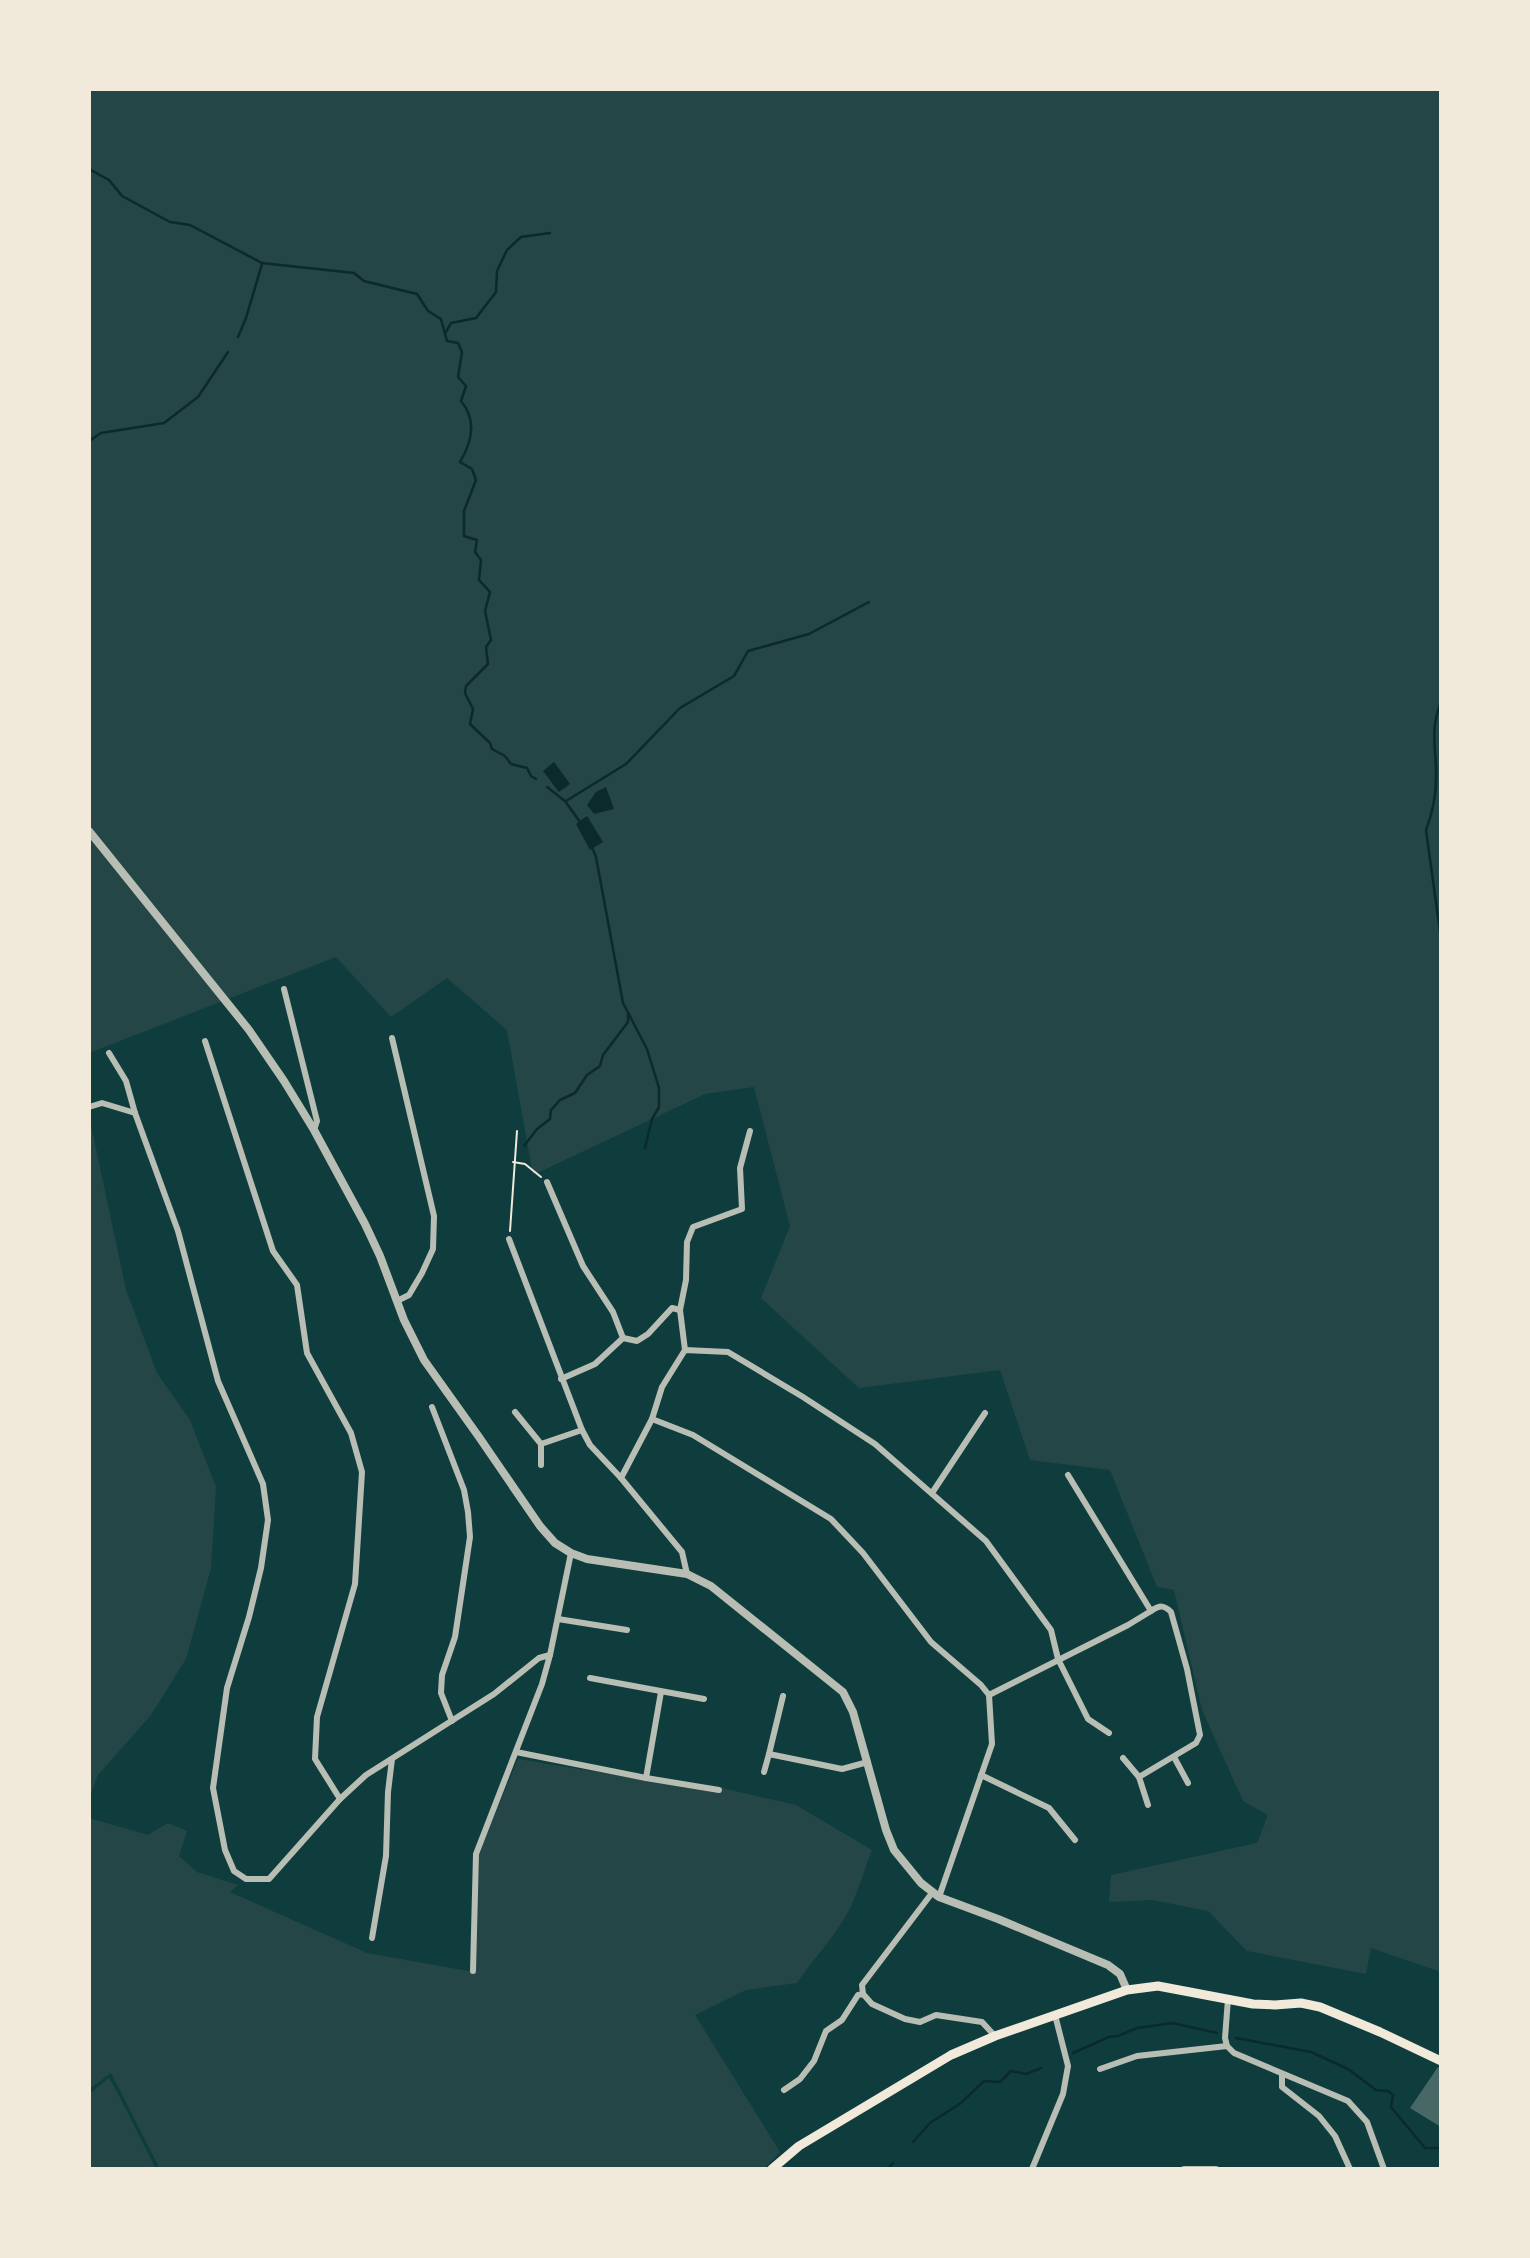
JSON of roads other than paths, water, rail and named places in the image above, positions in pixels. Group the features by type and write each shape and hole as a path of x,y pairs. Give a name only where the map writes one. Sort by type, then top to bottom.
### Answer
{"main road":[{"path":"772,2169 799,2146 951,2055 995,2036 1127,1990 1158,1986 1253,2004 1275,2006 1301,2003 1320,2007 1441,2061"}],"street":[{"path":"89,831 253,1035 314,1130 365,1224 424,1360 540,1526 555,1543 570,1553 587,1559 687,1574 711,1586 843,1692 853,1712 894,1850 921,1883 935,1895 1108,1965 1120,1974 1127,1990"},
{"path":"284,989 317,1121 314,1130"},
{"path":"392,1038 434,1216 433,1249 409,1295 397,1301"},
{"path":"205,1041 273,1251 297,1285 307,1353 351,1433 362,1472 355,1584 317,1717 314,1759 340,1799"},
{"path":"109,1053 126,1082 178,1231 218,1381 263,1484 268,1520 261,1568 227,1688 213,1788 225,1850 234,1871 246,1879 269,1879 340,1799 366,1775 494,1694 539,1658 550,1655"},
{"path":"89,1107 102,1103 135,1113"},
{"path":"621,1478 652,1419 662,1387 685,1350 680,1310 686,1280 687,1242 693,1227 742,1209 740,1168 750,1131"},
{"path":"547,1182 583,1266 613,1312 623,1338"},
{"path":"509,1240 582,1430 590,1445 682,1552 687,1574"},
{"path":"623,1338 637,1341 648,1334 672,1308 680,1310"},
{"path":"561,1379 595,1364 623,1338"},
{"path":"685,1350 728,1352 875,1444 986,1541 1051,1630 1058,1659 1088,1719 1109,1733"},
{"path":"432,1406 464,1490 470,1537 455,1637 442,1675 442,1693 452,1721"},
{"path":"515,1412 541,1444 541,1465"},
{"path":"932,1493 985,1413"},
{"path":"652,1419 693,1435 831,1519 863,1553 931,1642 989,1695 992,1744 935,1895 862,1985 863,1994 872,2004 905,2019 920,2022 936,2015 982,2022 995,2036"},
{"path":"541,1444 582,1430"},
{"path":"1068,1475 1151,1611"},
{"path":"473,1971 476,1854 550,1655 570,1553"},
{"path":"989,1695 1160,1606 1166,1606 1171,1612 1200,1735 1196,1743 1139,1777"},
{"path":"558,1619 627,1630"},
{"path":"590,1678 704,1699"},
{"path":"646,1778 662,1692"},
{"path":"764,1772 783,1696"},
{"path":"516,1752 719,1790"},
{"path":"768,1754 842,1769 868,1762"},
{"path":"1174,1757 1188,1783"},
{"path":"1123,1758 1139,1777 1148,1805"},
{"path":"372,1938 386,1856 392,1759"},
{"path":"981,1775 1049,1808 1075,1840"},
{"path":"784,2090 800,2079 814,2061 826,2031 842,2021 858,1995 863,1994"},
{"path":"1228,2000 1225,2038 1227,2046 1234,2053 1348,2101 1367,2122 1384,2169"},
{"path":"1032,2169 1063,2094 1068,2066 1055,2015"},
{"path":"1100,2069 1137,2056 1227,2046"},
{"path":"1282,2074 1282,2087 1319,2116 1335,2136 1350,2169"},
{"path":"1184,2169 1216,2169"}],"waterway":[{"path":"89,169 109,180 122,196 170,222 190,225 262,263 354,273 364,281 417,294 428,311 441,319 447,341 458,343 462,352 458,377 466,386 461,401 471,423 470,439 460,462 472,469 476,480 464,511 464,536 477,540 475,552 481,560 479,580 490,592 485,611 491,640 486,647 488,664 466,686 465,693 473,709 470,724 490,743 492,749 505,756 511,764 527,768 536,779"},
{"path":"446,332 451,323 476,318 496,292 497,271 507,250 521,237 550,233"},
{"path":"238,337 262,264"},
{"path":"89,441 101,433 164,423 198,397 228,352"},
{"path":"566,801 626,764 680,708 734,676 748,651 809,634 869,602"},
{"path":"1441,702 1434,732 1435,793 1426,830 1441,939"},
{"path":"547,787 565,801 580,822"},
{"path":"592,847 623,1003 647,1049 659,1088 659,1107 652,1119 645,1148"},
{"path":"524,1146 537,1129 550,1119 551,1110 560,1100 575,1093 587,1075 600,1066 603,1055 628,1022 628,1014"},
{"path":"1073,2053 1137,2028 1172,2023 1217,2033"},
{"path":"1236,2038 1311,2052 1348,2069 1376,2090 1388,2091 1393,2095 1391,2107 1425,2148 1441,2148"},
{"path":"913,2142 930,2123 961,2103 984,2081 1000,2082 1011,2071 1026,2074 1041,2068"},
{"path":"888,2169 893,2163"}]}
